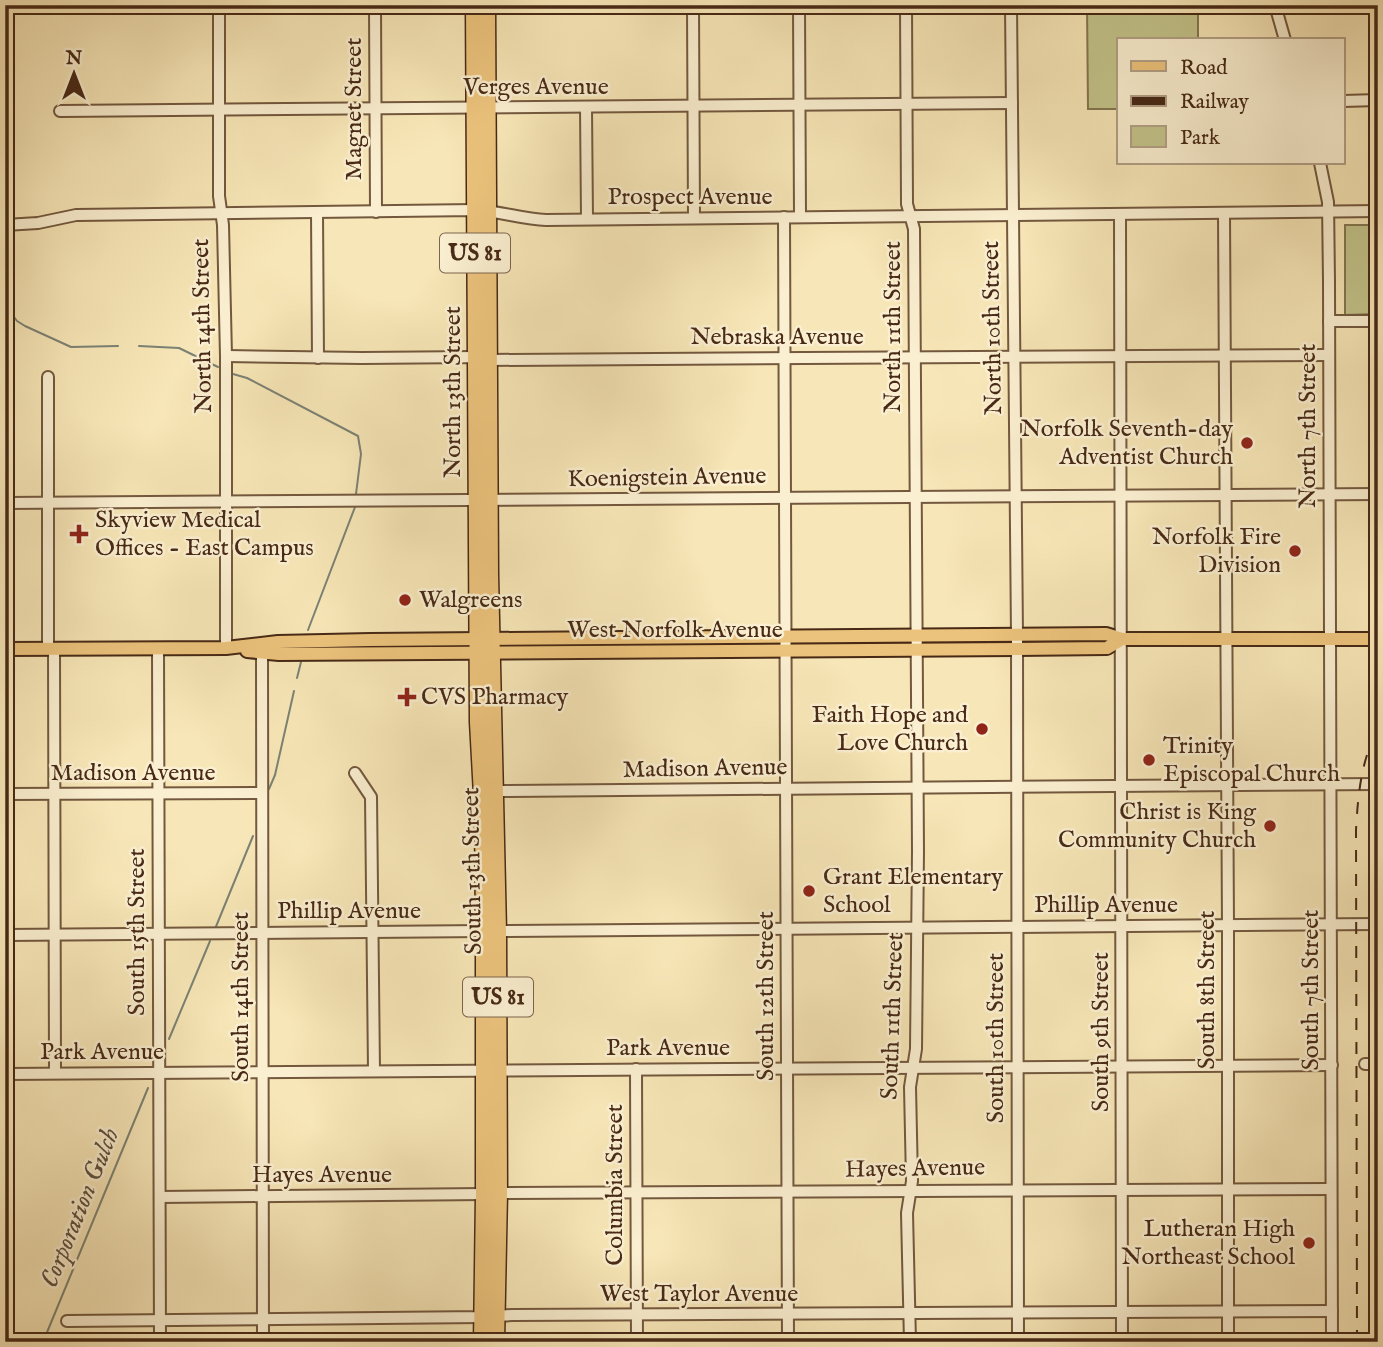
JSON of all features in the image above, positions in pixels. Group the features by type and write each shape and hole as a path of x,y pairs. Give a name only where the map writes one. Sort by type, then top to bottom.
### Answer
{"highway":[{"name":"North 13th Street","path":"474,5 482,109"},
{"name":"North 13th Street","path":"485,646 482,109 487,5"},
{"name":"South 13th Street","path":"485,646 495,791 491,931"},
{"name":"South 13th Street","path":"482,1342 489,1317 492,1194 491,931 485,646"},
{"name":"South 13th Street","path":"489,1317 496,1342"}],"main road":[{"name":"West Norfolk Avenue","path":"917,643 1017,635 1106,634 1122,639 1378,639"},
{"name":"West Norfolk Avenue","path":"226,648 262,653 485,646 917,643 1017,649 1107,648 1122,639"},
{"name":"West Norfolk Avenue","path":"5,649 226,648 278,642 485,646"}],"street":[{"name":"North 14th Street","path":"219,5 219,196 223,225 226,356 226,648"},
{"name":"Magnet Street","path":"375,5 376,212"},
{"path":"693,5 694,218"},
{"path":"799,5 800,217"},
{"name":"North 11th Street","path":"906,5 907,204 914,229 917,643"},
{"name":"North 10th Street","path":"1011,5 1017,649"},
{"path":"1275,5 1283,38"},
{"path":"1344,101 1378,100"},
{"name":"Verges Avenue","path":"60,111 1012,103"},
{"path":"586,108 587,219"},
{"name":"North 7th Street","path":"1320,164 1326,186 1328,212 1331,639"},
{"name":"Prospect Avenue","path":"5,225 38,223 76,215 221,212 482,211 524,219 587,219 1378,211"},
{"path":"317,212 318,358"},
{"name":"South 8th Street","path":"1224,213 1228,1342"},
{"name":"South 9th Street","path":"1120,214 1122,1342"},
{"name":"South 12th Street","path":"784,217 788,1342"},
{"path":"1329,321 1378,321"},
{"name":"Nebraska Avenue","path":"226,356 785,359 1328,355"},
{"path":"48,377 55,1073"},
{"name":"Koenigstein Avenue","path":"5,503 1378,494"},
{"name":"South 7th Street","path":"1331,639 1332,1342"},
{"name":"South 11th Street","path":"910,1342 907,1213 911,1191 910,1087 916,1049 917,643"},
{"name":"South 15th Street","path":"158,648 160,1342"},
{"name":"South 10th Street","path":"1017,649 1018,1342"},
{"name":"South 14th Street","path":"262,653 263,1342"},
{"path":"355,773 372,797 374,1070"},
{"name":"Madison Avenue","path":"495,791 1378,784"},
{"name":"Madison Avenue","path":"5,794 262,793"},
{"name":"Phillip Avenue","path":"5,935 1378,924"},
{"path":"1365,1064 1378,1064"},
{"name":"Park Avenue","path":"5,1074 1332,1065"},
{"name":"Columbia Street","path":"636,1069 637,1342"},
{"name":"Hayes Avenue","path":"160,1197 1017,1189 1331,1189"},
{"name":"West Taylor Avenue","path":"67,1321 512,1315 1332,1311"}],"green space":[{"path":"1087,5 1198,5 1198,38 1117,38 1117,109 1088,109"},
{"path":"1345,225 1378,225 1378,314 1345,315"}],"waterway":[{"name":"Corporation Gulch","path":"5,305 17,321 71,347 118,346"},
{"name":"Corporation Gulch","path":"139,346 179,348 218,367"},
{"name":"Corporation Gulch","path":"233,374 247,378 358,436 361,454 356,494"},
{"name":"Corporation Gulch","path":"308,630 355,507"},
{"name":"Corporation Gulch","path":"297,678 301,662"},
{"name":"Corporation Gulch","path":"269,789 275,775 294,691"},
{"name":"Corporation Gulch","path":"215,929 253,836"},
{"name":"Corporation Gulch","path":"169,1039 210,941"},
{"name":"Corporation Gulch","path":"43,1342 148,1088"}],"railway":[{"path":"1357,1342 1356,830 1361,778 1378,728"}],"place":[{"name":"Norfolk Seventh-day Adventist Church","path":"1247,443"},
{"name":"Skyview Medical Offices - East Campus","path":"79,534"},
{"name":"Norfolk Fire Division","path":"1295,551"},
{"name":"Walgreens","path":"405,600"},
{"name":"CVS Pharmacy","path":"407,697"},
{"name":"Faith Hope and Love Church","path":"982,729"},
{"name":"Trinity Episcopal Church","path":"1149,760"},
{"name":"Christ is King Community Church","path":"1270,826"},
{"name":"Grant Elementary School","path":"809,891"},
{"name":"Lutheran High Northeast School","path":"1309,1243"}]}
